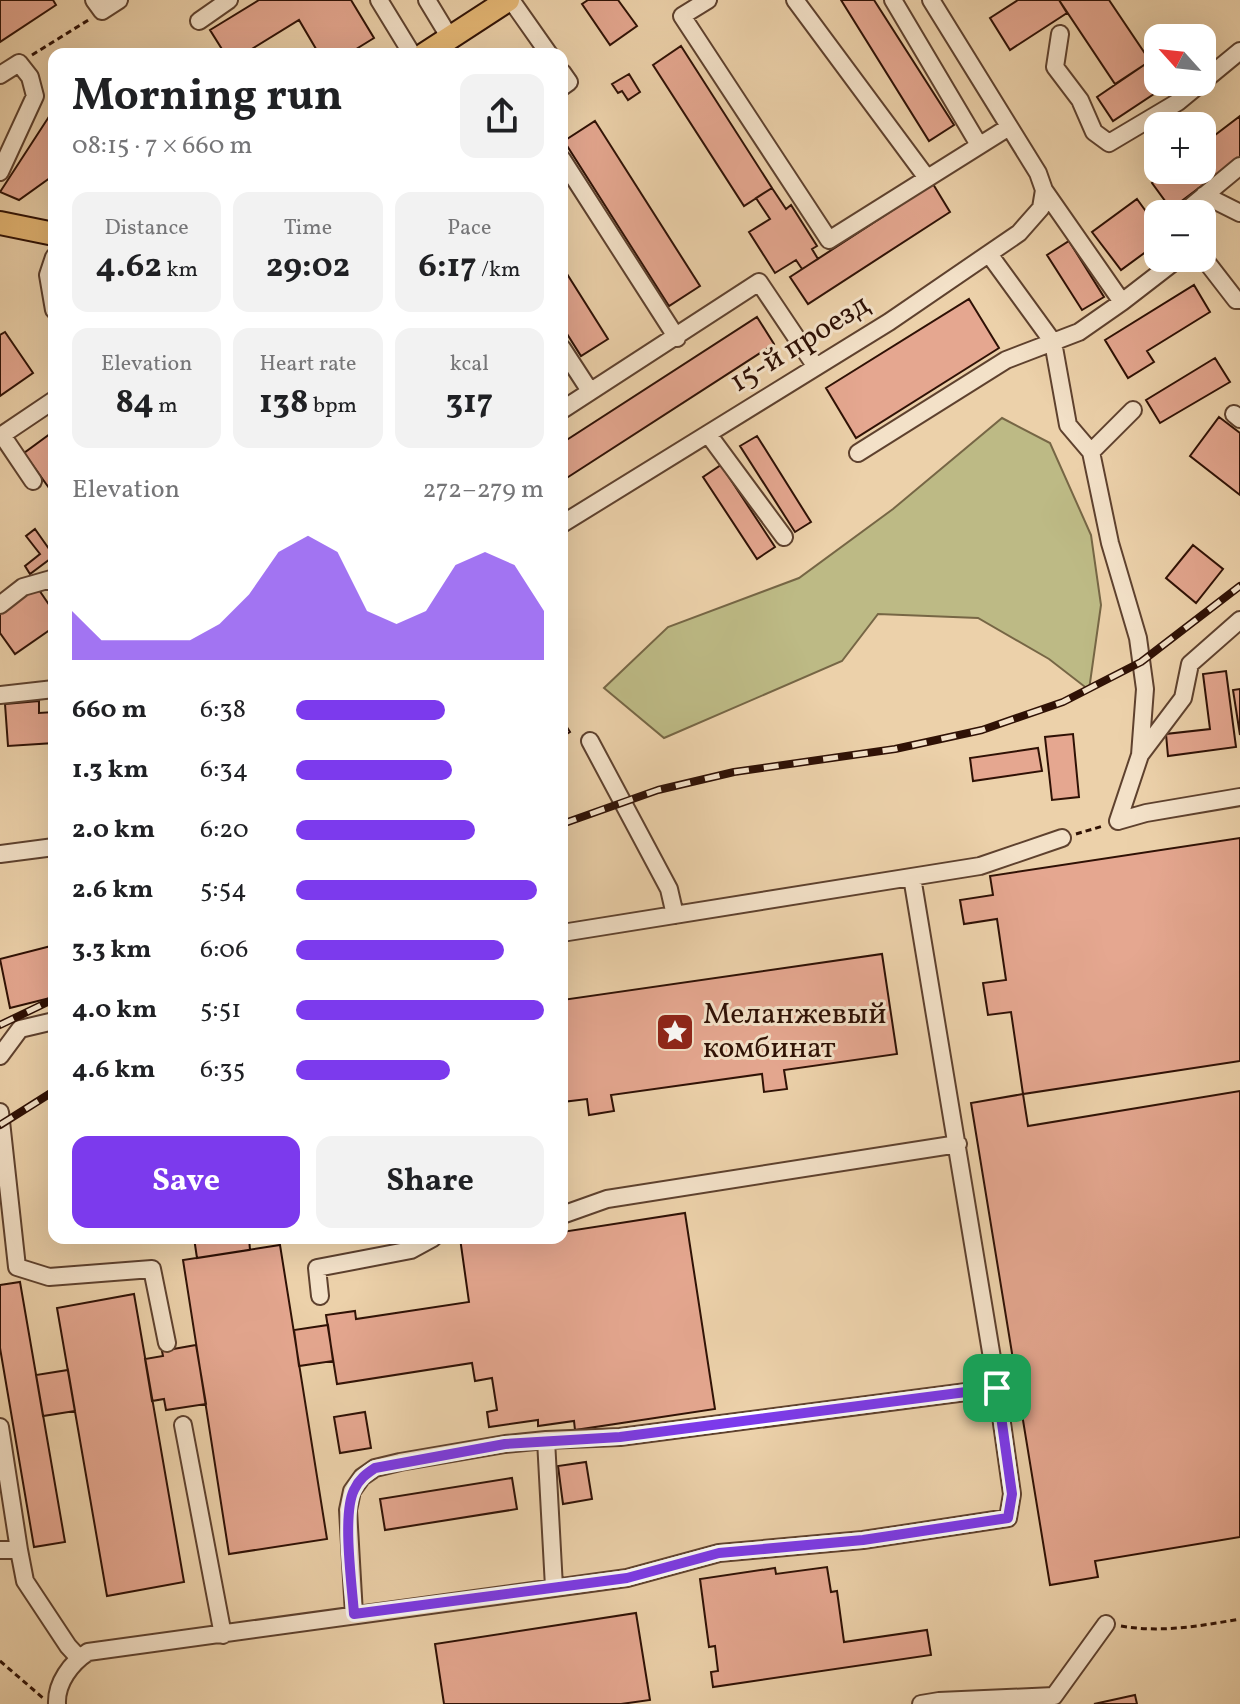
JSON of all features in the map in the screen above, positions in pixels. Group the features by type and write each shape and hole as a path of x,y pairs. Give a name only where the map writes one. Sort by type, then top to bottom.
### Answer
{"main road":[{"path":"434,48 510,0"},
{"path":"0,223 48,233"}],"street":[{"path":"98,5 119,0"},
{"path":"199,21 229,0"},
{"path":"379,0 408,48"},
{"path":"427,0 450,38"},
{"path":"510,0 545,48"},
{"path":"708,0 682,16 829,240 1009,127"},
{"path":"795,0 927,178"},
{"path":"893,0 979,145"},
{"path":"931,0 1038,173 1044,190 1122,302"},
{"path":"1060,34 1055,67 1080,100 1094,132 1109,143 1178,102 1240,51"},
{"path":"0,75 19,63 30,77 35,96 0,172"},
{"path":"568,168 677,338"},
{"path":"1198,200 1238,172"},
{"name":"15-й проезд","path":"568,520 889,322 989,254 1019,233 1041,208 1044,190"},
{"path":"1204,195 1240,213"},
{"path":"989,254 1053,342 1068,425 1091,452 1110,543 1138,638 1145,689 1140,755 1118,821"},
{"path":"858,453 1006,360 1079,332 1161,272"},
{"path":"1215,272 1239,302"},
{"path":"568,406 759,282 816,367"},
{"path":"568,357 590,391"},
{"path":"33,481 2,435 48,404"},
{"path":"1091,452 1133,410"},
{"path":"708,434 784,537"},
{"path":"0,605 23,587 48,580"},
{"path":"1140,755 1183,698 1190,664 1240,620"},
{"path":"0,695 48,690"},
{"path":"590,741 669,889 675,915"},
{"path":"1118,821 1146,813 1240,797"},
{"path":"568,932 980,866 1062,838"},
{"path":"0,854 48,848"},
{"path":"57,1704 57,1692 74,1660 88,1652 627,1578 719,1553 863,1540 1008,1518 1012,1494 997,1388 912,877"},
{"path":"0,1056 20,1029 48,1022"},
{"path":"0,1112 17,1267 49,1277 152,1269 167,1343"},
{"path":"568,1213 607,1199 958,1144"},
{"path":"320,1296 317,1268 411,1250 422,1244"},
{"path":"354,1614 348,1510 352,1491 362,1477 375,1468 505,1444 620,1437 997,1388"},
{"path":"183,1425 223,1635"},
{"path":"0,1427 25,1581 79,1658"},
{"path":"546,1440 554,1587"},
{"path":"0,1550 19,1550"},
{"path":"921,1704 939,1701 1055,1700 1106,1624"}],"path":[{"path":"19,63 98,5"},
{"path":"1062,838 1118,821"},
{"path":"1106,1624 1144,1630 1176,1629 1240,1619"},
{"path":"0,1661 50,1704"}],"shaded area":[{"path":"1002,418 1050,443 1091,535 1101,605 1089,690 1049,659 978,618 878,614 842,661 664,738 604,688 668,627 799,578 893,509"}],"building":[{"path":"0,0 53,0 56,5 0,42"},
{"path":"259,0 351,0 374,38 358,48 315,48 299,20 253,48 221,48 210,30"},
{"path":"588,0 618,0 637,26 610,45 582,4"},
{"path":"841,0 874,0 954,125 929,141"},
{"path":"1018,0 1059,0 1067,13 1010,50 990,18"},
{"path":"1059,0 1109,0 1144,52 1144,65 1115,84"},
{"path":"681,46 772,188 744,206 653,65"},
{"path":"1144,65 1144,96 1151,96 1113,121 1097,97"},
{"path":"629,74 640,92 628,100 612,84"},
{"path":"1240,116 1240,157 1216,175 1216,134"},
{"path":"48,118 48,179 19,200 0,192"},
{"path":"595,121 700,286 669,306 568,147 568,138"},
{"path":"933,184 950,212 808,304 790,277"},
{"path":"1153,184 1204,184 1183,200 1164,200"},
{"path":"772,188 786,209 791,205 817,246 812,249 818,259 802,269 796,260 775,273 749,232 770,219 756,198"},
{"path":"1137,199 1144,209 1144,253 1121,270 1092,232"},
{"path":"1069,241 1104,297 1082,310 1047,255"},
{"path":"568,276 608,339 581,356 568,335"},
{"path":"1194,285 1210,312 1147,351 1154,362 1128,378 1105,340"},
{"path":"969,299 999,348 856,438 826,388"},
{"path":"757,317 774,344 568,477 568,439"},
{"path":"5,332 33,373 0,396 0,335"},
{"path":"1215,358 1230,382 1160,423 1146,400"},
{"path":"1219,417 1240,433 1240,495 1190,456"},
{"path":"48,435 48,487 24,453"},
{"path":"757,436 811,522 795,532 740,446"},
{"path":"721,465 775,547 757,559 703,477"},
{"path":"35,529 48,547 48,560 30,574 25,566 40,554 26,536"},
{"path":"1193,545 1223,569 1196,603 1166,578"},
{"path":"37,587 48,603 48,631 15,654 0,633 0,612"},
{"path":"1226,671 1236,747 1168,756 1166,734 1210,729 1203,674"},
{"path":"1240,689 1240,735 1233,690"},
{"path":"39,701 39,713 48,712 48,743 8,746 5,704"},
{"path":"1073,734 1079,797 1052,800 1045,737"},
{"path":"1038,748 1042,771 973,781 970,758"},
{"path":"1240,838 1240,1061 1023,1094 1011,1012 988,1015 983,983 1006,980 997,919 964,924 960,900 993,895 990,876"},
{"path":"48,947 48,998 10,1008 0,959"},
{"path":"882,954 897,1054 784,1070 787,1089 764,1092 762,1074 611,1095 614,1111 589,1115 587,1099 568,1101 568,999"},
{"path":"1240,1091 1240,1537 1095,1561 1098,1577 1050,1585 971,1103 1023,1094 1028,1126"},
{"path":"685,1213 715,1409 575,1430 574,1421 538,1426 538,1420 489,1427 487,1412 497,1410 492,1378 475,1381 472,1363 337,1384 326,1315 355,1311 356,1319 469,1302 461,1244 568,1244 568,1231"},
{"path":"195,1244 250,1244 250,1250 197,1258"},
{"path":"280,1245 327,1539 229,1554 183,1260"},
{"path":"20,1282 65,1542 34,1547 0,1348 0,1285"},
{"path":"134,1294 184,1582 107,1596 57,1308"},
{"path":"328,1325 333,1361 299,1366 294,1330"},
{"path":"196,1345 206,1404 166,1410 164,1399 152,1401 145,1359 163,1356 162,1351"},
{"path":"68,1370 75,1411 43,1416 36,1375"},
{"path":"365,1412 371,1448 340,1453 334,1417"},
{"path":"586,1462 592,1499 563,1504 558,1466"},
{"path":"512,1478 517,1509 385,1530 380,1499"},
{"path":"827,1567 831,1592 837,1591 844,1642 927,1630 931,1655 713,1687 711,1672 718,1671 715,1646 709,1647 700,1579 775,1568 776,1574"},
{"path":"636,1613 650,1700 621,1704 444,1704 435,1644"},
{"path":"1135,1695 1137,1704 1094,1704"}],"railway":[{"path":"568,822 658,790 734,772 895,749 982,730 1063,702 1141,662 1240,586"},
{"path":"0,1025 48,1002"},
{"path":"0,1125 48,1095"}],"place":[{"name":"Меланжевый комбинат","path":"675,1032"}],"route":[{"path":"997,1388 1012,1494 1008,1518 863,1540 719,1553 627,1578 354,1614 348,1510 352,1491 362,1477 375,1468 505,1444 620,1437 997,1388"}]}
